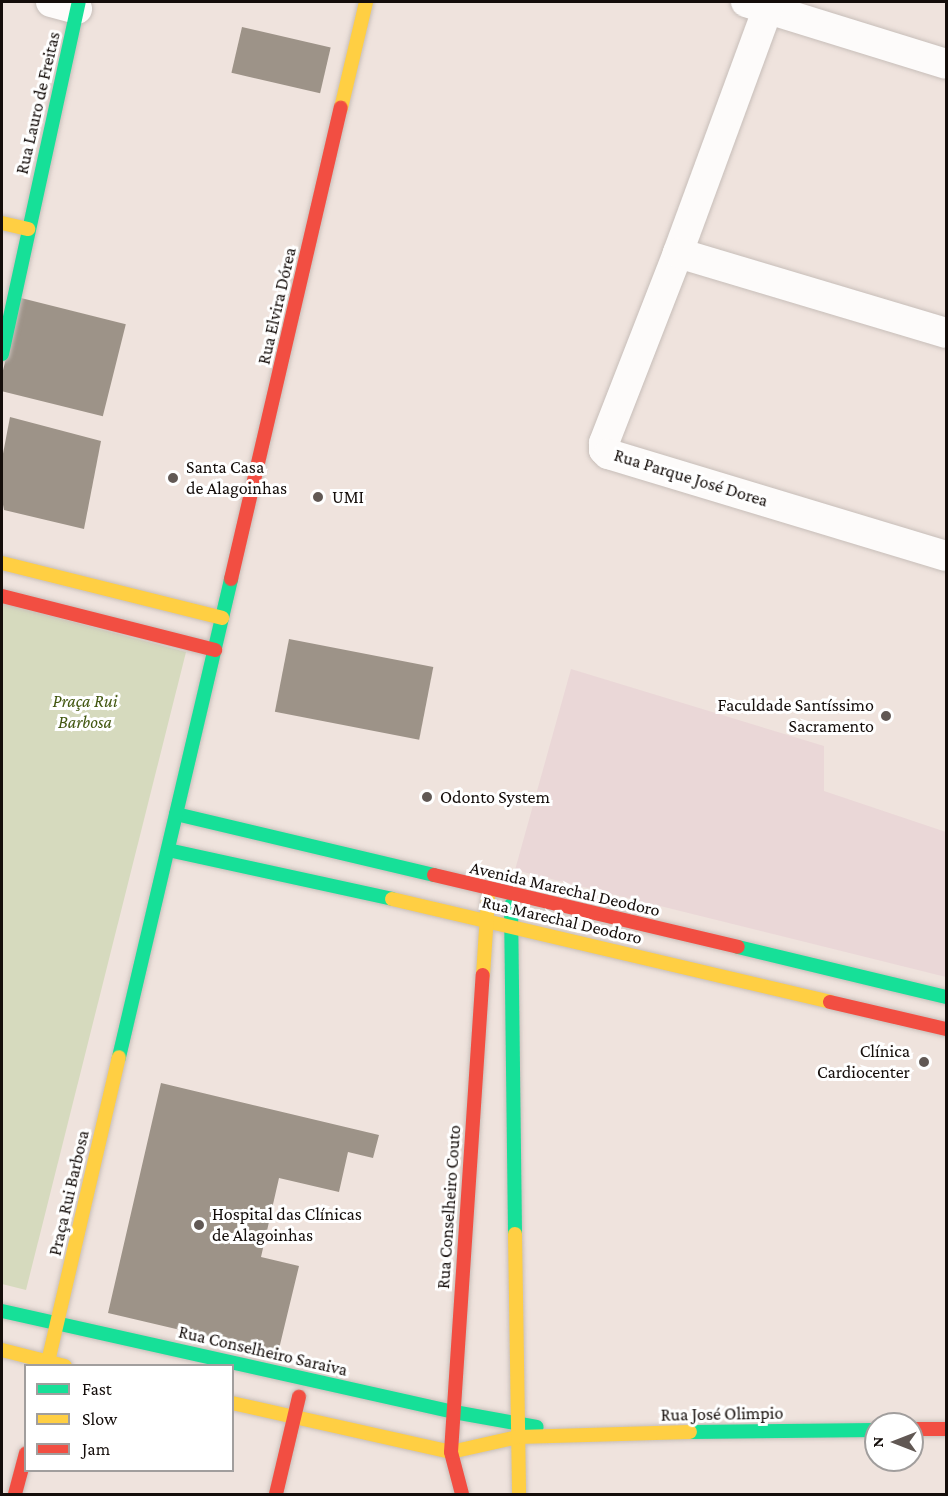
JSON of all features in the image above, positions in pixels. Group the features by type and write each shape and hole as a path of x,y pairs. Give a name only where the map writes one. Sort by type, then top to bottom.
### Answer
{"street":[{"name":"Rua Elvira Dórea","path":"222,618 366,2"},
{"name":"Rua Lauro de Freitas","path":"2,354 28,229 69,4"},
{"path":"757,5 946,64"},
{"name":"Rua Parque José Dorea","path":"757,5 678,253 604,443 604,450 608,454 946,556"},
{"path":"2,223 28,229"},
{"path":"678,253 946,333"},
{"path":"2,563 222,618"},
{"path":"2,596 215,650"},
{"name":"Praça Rui Barbosa","path":"47,1364 222,618"},
{"name":"Avenida Marechal Deodoro","path":"176,814 946,996"},
{"name":"Rua Marechal Deodoro","path":"168,850 486,920 946,1029"},
{"name":"Rua Conselheiro Couto","path":"462,1494 451,1452 489,889"},
{"path":"512,895 510,926 519,1494"},
{"name":"Rua Conselheiro Saraiva","path":"2,1311 454,1412 518,1423"},
{"path":"2,1350 47,1364"},
{"path":"276,1494 302,1379"},
{"path":"234,1403 451,1452 518,1437"},
{"name":"Rua José Olimpio","path":"518,1423 568,1434"},
{"path":"924,1429 946,1429"},
{"name":"Rua José Olimpio","path":"518,1437 568,1434 864,1430"},
{"path":"15,1494 24,1460"}],"shaded area":[{"path":"571,669 824,746 824,791 946,832 946,977 515,870"}],"green space":[{"name":"Praça Rui Barbosa","path":"2,603 186,652 26,1290 2,1284"}],"building":[{"path":"242,27 331,47 320,93 231,73"},
{"path":"21,298 126,324 103,416 2,391 2,374"},
{"path":"10,417 101,441 84,529 4,510 2,459"},
{"path":"289,639 433,667 419,740 275,712"},
{"name":"Hospital das Clínicas de Alagoinhas","path":"161,1083 379,1135 373,1158 348,1152 339,1192 279,1178 261,1257 299,1266 278,1353 108,1313"}],"traffic: fast":[{"path":"2,354 79,2"},
{"path":"119,1057 231,579"},
{"path":"176,814 434,875"},
{"path":"168,850 392,899"},
{"path":"511,905 515,1234"},
{"path":"738,947 946,997"},
{"path":"2,1311 454,1412 537,1427"},
{"path":"690,1432 864,1430"}],"traffic: slow":[{"path":"341,108 366,2"},
{"path":"2,223 28,229"},
{"path":"2,563 222,618"},
{"path":"392,899 830,1002"},
{"path":"483,975 488,899"},
{"path":"47,1364 119,1057"},
{"path":"515,1234 519,1494"},
{"path":"2,1350 57,1364"},
{"path":"234,1403 451,1452 518,1437 690,1432"}],"traffic: jam":[{"path":"231,579 341,108"},
{"path":"2,596 215,650"},
{"path":"434,875 738,947"},
{"path":"462,1494 451,1452 483,975"},
{"path":"830,1002 946,1029"},
{"path":"276,1494 299,1397"},
{"path":"924,1429 946,1429"},
{"path":"15,1494 24,1460"}],"place":[{"name":"Santa Casa de Alagoinhas","path":"173,478"},
{"name":"UMI","path":"318,497"},
{"name":"Faculdade Santíssimo Sacramento","path":"886,716"},
{"name":"Odonto System","path":"427,797"},
{"name":"Clínica Cardiocenter","path":"924,1062"},
{"name":"Hospital das Clínicas de Alagoinhas","path":"199,1225"}]}
